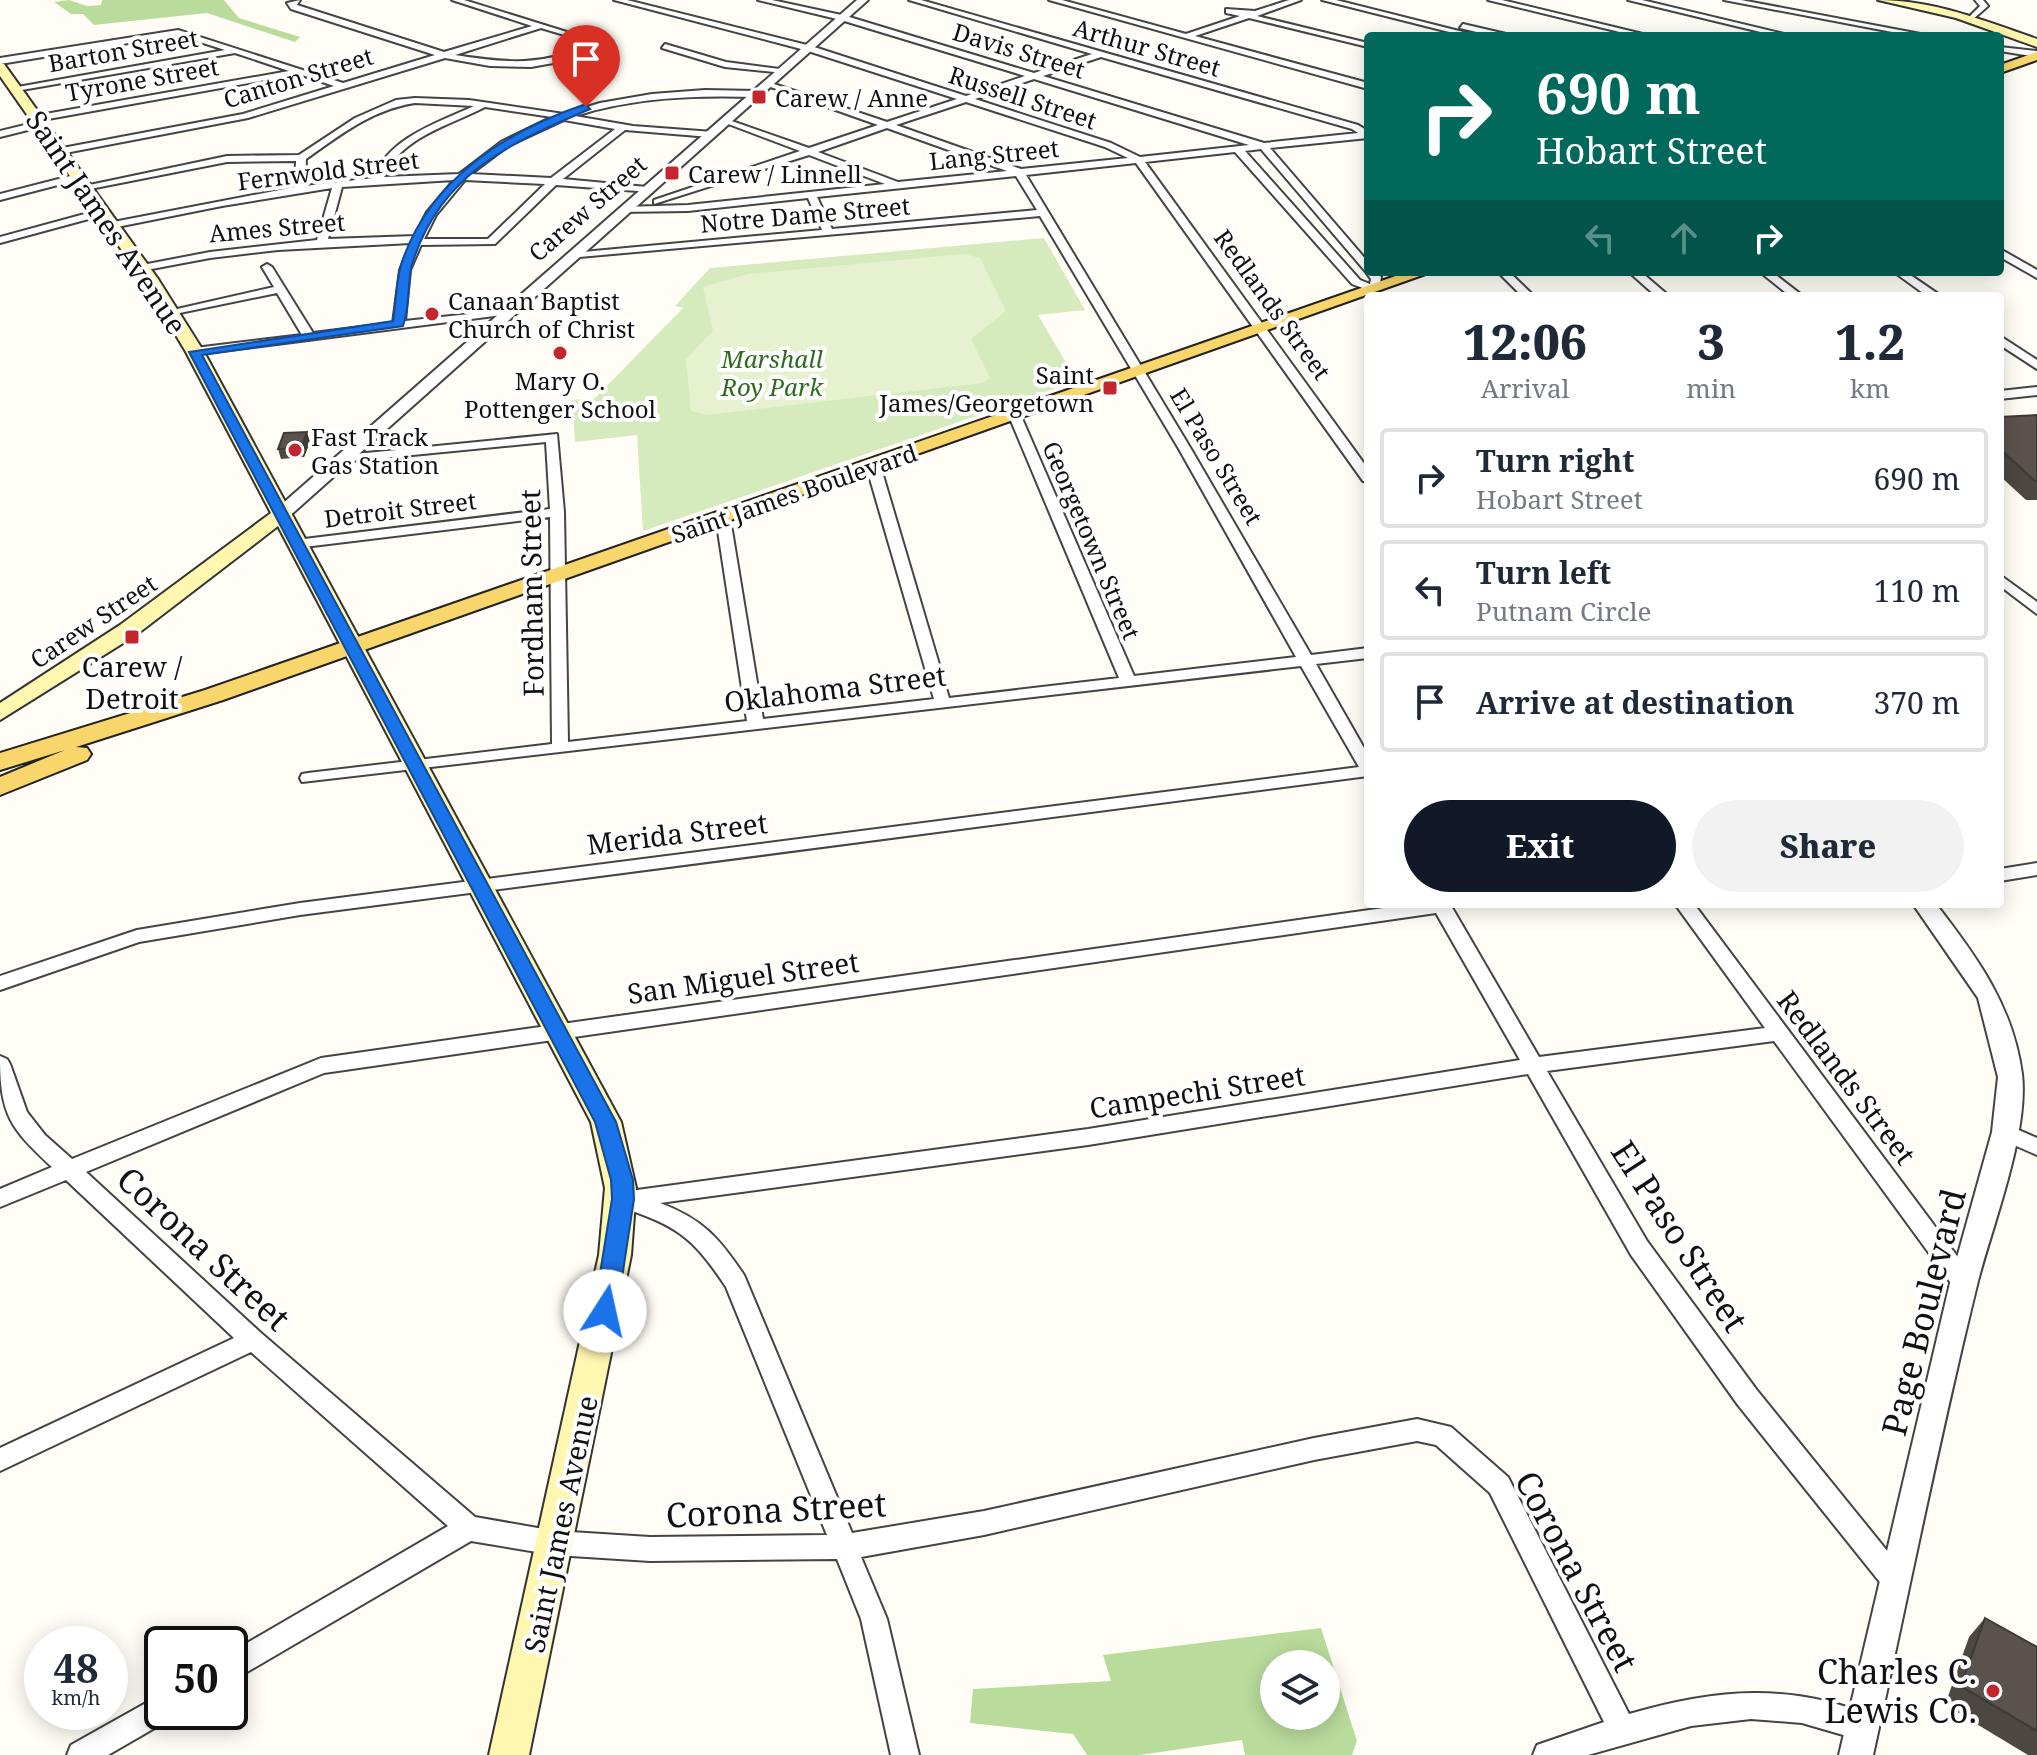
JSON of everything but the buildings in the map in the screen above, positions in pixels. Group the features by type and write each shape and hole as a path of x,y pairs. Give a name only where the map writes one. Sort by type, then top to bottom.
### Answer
{"main road":[{"path":"1884,0 1972,18 2037,43"},
{"path":"2005,31 2037,54"},
{"path":"2004,67 2037,54"},
{"name":"Saint James Avenue","path":"0,64 108,219 195,352 279,516 354,647 413,765 606,1122 622,1180 623,1199 605,1311 509,1755"},
{"path":"1373,282 1403,276"},
{"name":"Saint James Boulevard","path":"0,762 214,695 1015,416 1258,328 1373,282"},
{"name":"Carew Street","path":"0,713 128,630 279,516"},
{"name":"Saint James Boulevard","path":"0,787 214,695"}],"street":[{"path":"296,0 291,3 294,7 442,55 476,62 525,66 587,50 598,43 456,0"},
{"name":"Russell Street","path":"618,0 808,48 1097,141 1138,159"},
{"name":"Davis Street","path":"762,0 843,18 1263,146"},
{"name":"Carew Street","path":"279,516 863,0"},
{"name":"Arthur Street","path":"913,0 1355,127 1364,133"},
{"path":"1053,0 1364,85"},
{"path":"1168,31 1259,0"},
{"path":"1187,36 1297,0"},
{"path":"1326,0 1458,32 1472,32"},
{"path":"1357,0 1472,32"},
{"path":"1492,0 1630,32"},
{"path":"1632,0 1771,32"},
{"path":"1728,0 1905,32"},
{"path":"1972,18 1984,6 1979,0"},
{"path":"1371,10 1382,6"},
{"path":"1232,10 1248,10 1252,12 1250,15"},
{"path":"1388,15 1400,10"},
{"path":"1250,15 1364,44"},
{"path":"1437,27 1448,23"},
{"name":"Canton Street","path":"60,151 245,116 543,25"},
{"path":"0,64 185,32 340,85"},
{"path":"665,46 725,64 784,70"},
{"path":"2004,50 2037,54"},
{"name":"Barton Street","path":"16,88 237,51"},
{"path":"624,210 810,152 1100,54"},
{"path":"714,73 725,64"},
{"name":"Tyrone Street","path":"0,134 39,121 301,72"},
{"path":"693,91 703,82"},
{"path":"768,83 1019,172"},
{"path":"399,323 406,267 417,240 461,177 508,141 562,116 614,100 693,91 757,94"},
{"path":"0,197 227,159 301,158 365,117 399,102 482,106 624,127 710,134"},
{"path":"377,181 382,166 397,151 482,106"},
{"path":"726,120 896,185"},
{"path":"554,181 624,127"},
{"name":"Lang Street","path":"624,210 688,208 1364,136"},
{"path":"1263,146 1364,271"},
{"path":"1237,148 1356,282 1373,282"},
{"path":"300,189 301,158"},
{"name":"Redlands Street","path":"1138,159 1364,473"},
{"name":"El Paso Street","path":"1019,172 1135,372 1185,449 1364,763"},
{"name":"Fernwold Street","path":"0,240 108,219 338,184 461,177 554,181 647,190"},
{"name":"Ames Street","path":"141,268 212,251 322,241 491,242 554,181"},
{"path":"322,241 338,184"},
{"path":"811,194 828,232"},
{"path":"1290,207 1311,205"},
{"name":"Notre Dame Street","path":"572,256 1042,213"},
{"path":"2004,254 2037,275"},
{"path":"267,267 309,336"},
{"path":"1507,276 1524,292"},
{"path":"1639,276 1658,292"},
{"path":"1770,276 1792,292"},
{"path":"1905,276 1929,292"},
{"path":"170,312 280,289"},
{"path":"195,352 399,323 510,311"},
{"path":"2004,343 2037,365"},
{"path":"2004,395 2037,391"},
{"name":"Georgetown Street","path":"1015,416 1128,681"},
{"name":"Fordham Street","path":"346,459 552,437 557,512 560,748"},
{"path":"873,465 942,701"},
{"name":"Detroit Street","path":"296,544 557,512"},
{"path":"723,518 756,724"},
{"path":"2004,582 2037,610"},
{"name":"Oklahoma Street","path":"308,778 1364,654"},
{"name":"Merida Street","path":"0,983 137,936 478,886 1364,771"},
{"path":"2004,874 2037,869"},
{"name":"San Miguel Street","path":"0,1198 321,1066 1420,908"},
{"name":"El Paso Street","path":"1443,908 1639,1248 1747,1397 1896,1582"},
{"name":"Redlands Street","path":"1687,908 1964,1283"},
{"name":"Page Boulevard","path":"1856,1755 1964,1283 2005,1132 2010,1077 2009,1056 1990,998 1970,964 1927,908"},
{"name":"Campechi Street","path":"623,1199 1088,1137 1536,1065 1779,1033"},
{"name":"Corona Street","path":"0,1064 18,1115 69,1170 253,1340 469,1528 555,1543 650,1549 845,1547 984,1523 1328,1446 1417,1430 1442,1435 1499,1485 1622,1729"},
{"path":"2005,1132 2037,1147"},
{"path":"623,1199 685,1220 707,1238 736,1282 874,1619 905,1755"},
{"path":"0,1460 253,1340"},
{"path":"248,1657 469,1528"},
{"path":"1547,1755 1622,1729 1719,1706 1784,1706 1864,1727"},
{"path":"81,1755 144,1718"}],"green space":[{"path":"69,0 87,6 101,5 102,0 224,0 239,18 300,37 295,42 207,13 94,25 83,14 71,14 54,2"},
{"name":"Marshall Roy Park","path":"1044,238 1085,310 1038,315 1077,381 643,531 637,435 575,442 572,400 595,398 683,308 675,306 710,268"},
{"path":"964,254 980,258 1006,311 971,339 990,378 982,383 707,415 691,411 686,359 713,331 703,287 748,274"},
{"path":"1321,1628 1328,1650 1260,1650 1260,1730 1340,1730 1340,1688 1357,1741 1352,1755 1245,1755 1242,1740 1140,1755 1087,1755 1073,1734 970,1723 973,1689 1111,1681 1103,1655"}],"place":[{"name":"Carew / Anne","path":"759,97"},
{"name":"Carew / Linnell","path":"672,173"},
{"name":"Canaan Baptist Church of Christ","path":"432,314"},
{"name":"Mary O. Pottenger School","path":"560,353"},
{"name":"Saint James/Georgetown","path":"1110,388"},
{"name":"Fast Track Gas Station","path":"295,450"},
{"name":"Carew / Detroit","path":"132,637"},
{"name":"Charles C. Lewis Co.","path":"1993,1691"}],"route":[{"path":"586,107 508,141 479,160 450,188 417,239 406,267 399,323 195,352 279,516 354,647 413,765 606,1122 622,1180 623,1199 605,1311"}]}
